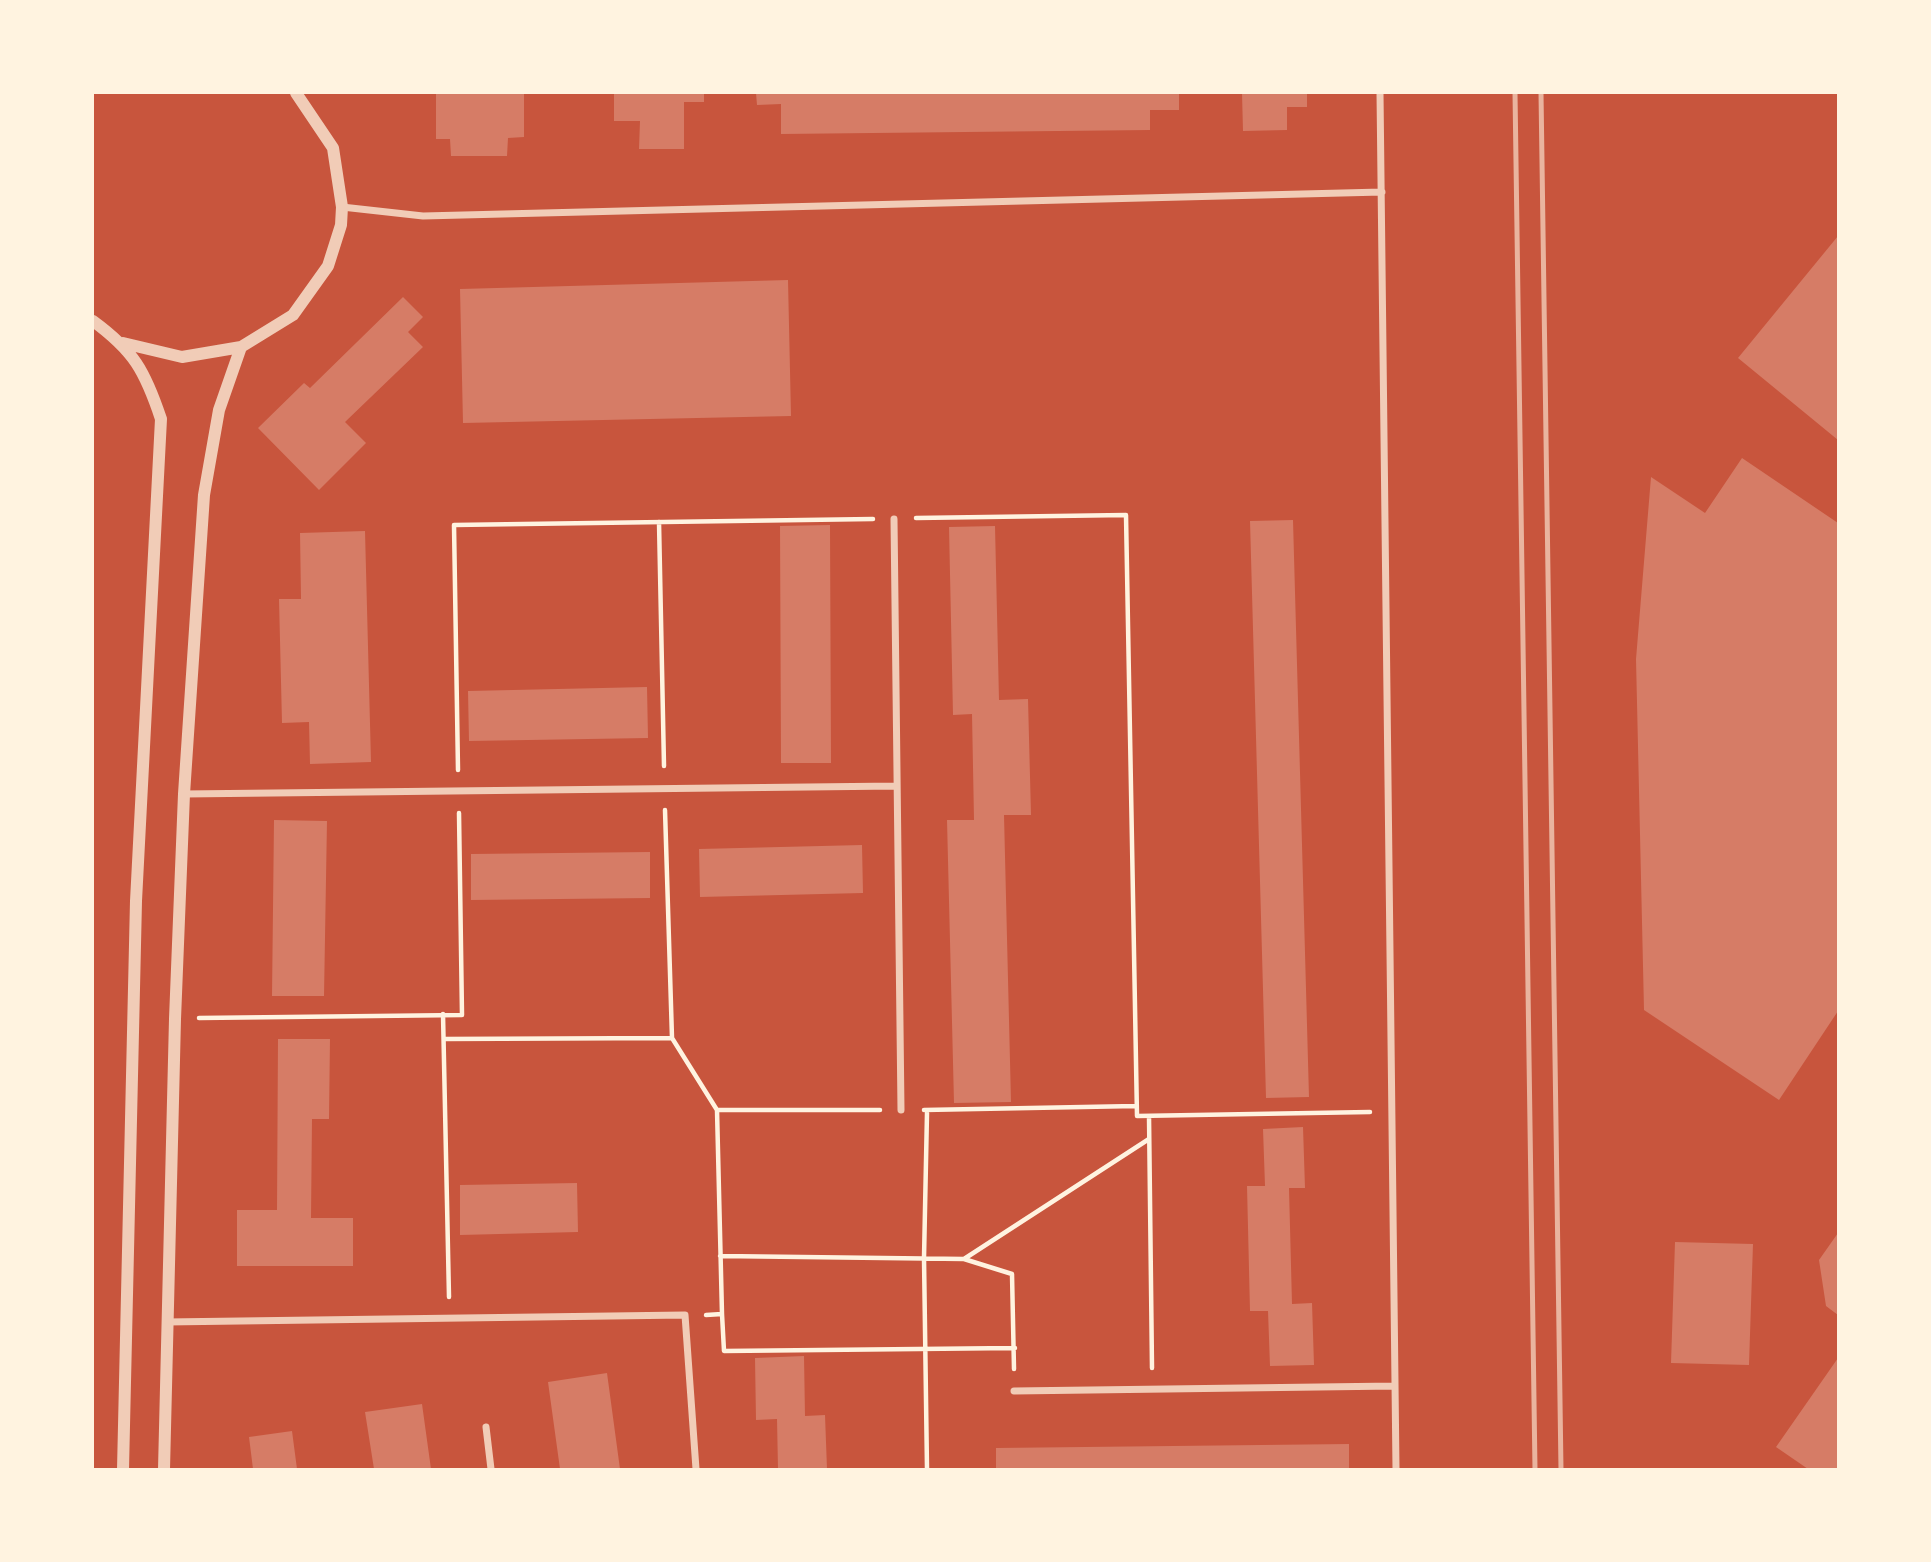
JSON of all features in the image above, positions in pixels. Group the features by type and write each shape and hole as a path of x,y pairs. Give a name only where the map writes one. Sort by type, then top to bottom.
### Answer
{"street":[{"path":"123,343 182,357 242,347 293,315 328,266 341,225 342,207 333,148 296,93"},
{"path":"1380,93 1396,1469"},
{"path":"342,207 423,216 1382,192"},
{"path":"93,321 123,343 150,385 161,419 136,901 124,1469"},
{"path":"164,1469 175,1018 184,794 204,495 219,410 242,347"},
{"path":"894,519 901,1110"},
{"path":"184,794 897,786"},
{"path":"166,1322 684,1315 696,1469"},
{"path":"1014,1391 1395,1387"},
{"path":"486,1427 491,1469"}],"path":[{"path":"659,522 664,789 673,1038 717,1111 724,1351 1015,1348"},
{"path":"175,1018 462,1015 459,791"},
{"path":"443,1014 449,1318"},
{"path":"444,1039 673,1038"},
{"path":"927,1110 924,1258 927,1469"},
{"path":"1149,1116 1152,1390"},
{"path":"964,1259 1149,1139"},
{"path":"720,1256 964,1259 1012,1274 1014,1391"},
{"path":"684,1315 722,1314"}],"building":[{"path":"436,93 524,93 524,137 508,138 507,156 451,156 450,139 436,139"},
{"path":"614,93 704,93 704,102 684,102 684,149 639,149 640,121 614,121"},
{"path":"756,93 1179,93 1179,110 1150,110 1150,130 781,134 781,104 757,105"},
{"path":"1242,93 1307,93 1307,107 1287,107 1287,130 1243,131"},
{"path":"1838,236 1838,440 1738,358"},
{"path":"788,280 791,416 463,423 460,289"},
{"path":"403,297 423,317 408,332 423,347 345,422 366,443 319,490 258,428 304,383 310,388"},
{"path":"1742,458 1838,523 1838,1011 1779,1100 1644,1010 1636,659 1651,477 1705,513"},
{"path":"1293,520 1309,1097 1266,1098 1250,521"},
{"path":"830,525 831,763 781,763 780,526"},
{"path":"995,526 999,700 1028,699 1031,815 1004,815 1011,1102 954,1103 947,820 974,820 972,714 953,715 949,527"},
{"path":"365,531 371,762 310,764 309,722 282,723 279,599 301,599 300,533"},
{"path":"647,687 648,738 469,741 468,691"},
{"path":"274,820 327,821 324,996 272,996"},
{"path":"862,845 863,893 700,897 699,849"},
{"path":"650,852 650,898 471,900 471,854"},
{"path":"278,1039 330,1039 329,1119 312,1119 311,1218 353,1218 353,1266 237,1266 237,1210 277,1210"},
{"path":"1303,1127 1305,1188 1289,1188 1292,1304 1312,1303 1314,1365 1270,1366 1268,1311 1250,1311 1247,1186 1265,1186 1263,1129"},
{"path":"577,1183 578,1232 460,1235 460,1185"},
{"path":"1838,1233 1838,1315 1826,1306 1819,1260"},
{"path":"1675,1242 1753,1244 1749,1365 1671,1363"},
{"path":"804,1356 805,1416 825,1415 827,1469 778,1469 777,1419 756,1420 755,1358"},
{"path":"1838,1358 1838,1469 1808,1469 1776,1447"},
{"path":"607,1373 620,1469 560,1469 548,1382"},
{"path":"422,1404 431,1469 374,1469 365,1412"},
{"path":"292,1431 297,1469 253,1469 249,1437"},
{"path":"1349,1444 1349,1469 996,1469 996,1448"}],"railway":[{"path":"1515,93 1535,1469"},
{"path":"1541,93 1561,1469"}]}
